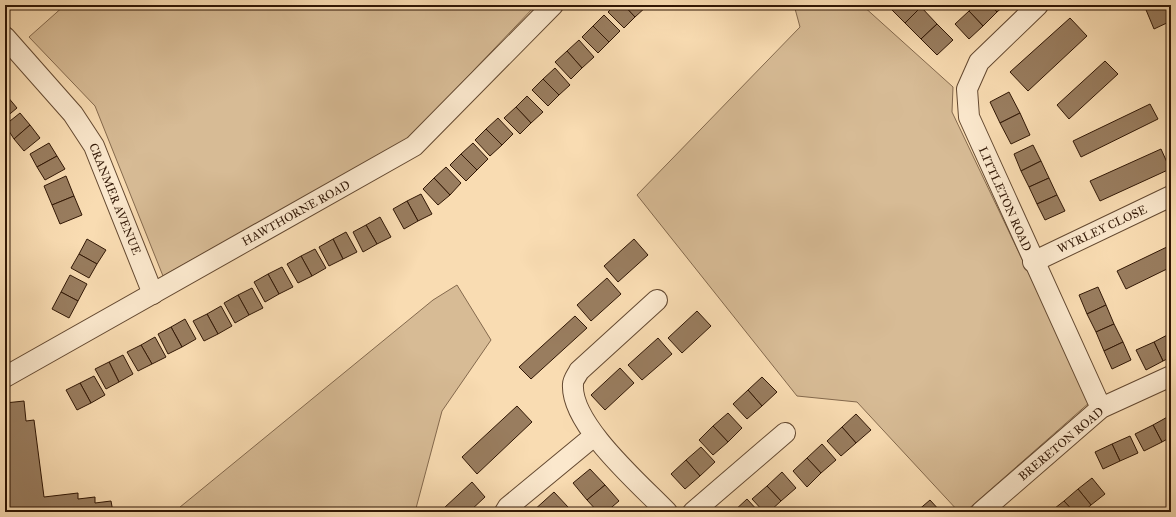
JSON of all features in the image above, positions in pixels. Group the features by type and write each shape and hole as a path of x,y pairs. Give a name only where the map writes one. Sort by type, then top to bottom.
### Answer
{"street":[{"name":"HAWTHORNE ROAD","path":"5,376 414,146 553,5"},
{"name":"LITTLETON ROAD","path":"1038,5 979,62 967,89 969,117 1101,408"},
{"name":"CRANMER AVENUE","path":"5,37 73,114 94,146 153,294"},
{"name":"WYRLEY CLOSE","path":"1034,262 1171,196"},
{"path":"657,300 579,371 573,383 575,402 594,436 667,512"},
{"name":"BRERETON ROAD","path":"981,512 1101,408 1171,376"},
{"path":"693,512 784,433"},
{"path":"505,512 508,507 594,436"}],"shaded area":[{"path":"65,5 536,5 409,138 163,276 95,106 29,37"},
{"path":"794,5 862,5 953,87 952,112 1090,402 965,512 959,512 857,402 797,396 637,195 800,27"},
{"path":"457,285 491,340 442,411 415,512 174,512 433,300"}],"building":[{"path":"615,5 624,5 635,17 624,28 608,12"},
{"path":"624,5 646,5 647,6 635,17"},
{"path":"891,5 919,5 921,7 905,23 889,7"},
{"path":"975,5 990,5 997,12 983,26 969,11"},
{"path":"990,5 1005,5 997,12"},
{"path":"1144,5 1170,5 1171,21 1154,29"},
{"path":"921,7 937,24 921,39 905,23"},
{"path":"969,11 983,26 969,39 955,24"},
{"path":"604,15 620,31 609,42 593,26"},
{"path":"1070,18 1087,36 1028,91 1010,72"},
{"path":"937,24 953,40 937,55 921,39"},
{"path":"593,26 609,42 598,53 582,37"},
{"path":"579,40 594,57 582,68 567,51"},
{"path":"567,51 582,68 571,79 555,62"},
{"path":"1105,61 1118,74 1069,119 1057,105"},
{"path":"555,68 570,85 559,95 543,79"},
{"path":"543,79 559,95 548,106 532,90"},
{"path":"1009,92 1020,113 1000,123 990,102"},
{"path":"7,96 17,108 5,118 5,97"},
{"path":"527,96 543,112 531,123 516,107"},
{"path":"1150,104 1158,119 1081,157 1073,141"},
{"path":"516,107 531,123 520,134 504,118"},
{"path":"20,113 30,125 14,139 5,125"},
{"path":"1020,113 1030,135 1011,144 1000,123"},
{"path":"498,118 513,134 502,145 486,129"},
{"path":"30,125 40,138 24,151 14,139"},
{"path":"486,129 502,145 490,156 475,140"},
{"path":"49,143 57,156 37,167 30,154"},
{"path":"473,143 488,159 477,170 461,154"},
{"path":"1033,145 1041,161 1021,171 1014,154"},
{"path":"1161,149 1170,169 1100,201 1090,181"},
{"path":"461,154 477,170 466,181 450,165"},
{"path":"57,156 65,169 45,180 37,167"},
{"path":"1041,161 1049,178 1029,187 1021,171"},
{"path":"446,167 461,183 450,195 434,178"},
{"path":"66,176 74,196 52,205 44,186"},
{"path":"434,178 450,195 438,205 423,189"},
{"path":"1049,178 1057,195 1037,204 1029,187"},
{"path":"421,194 432,214 418,221 407,201"},
{"path":"1057,195 1065,211 1045,220 1037,204"},
{"path":"74,196 82,215 60,224 52,205"},
{"path":"407,201 418,221 404,229 393,209"},
{"path":"380,217 391,237 377,244 366,225"},
{"path":"366,225 377,244 363,252 353,232"},
{"path":"346,232 357,252 343,259 333,239"},
{"path":"87,239 106,250 97,264 79,254"},
{"path":"333,239 343,259 329,266 319,247"},
{"path":"634,239 648,255 618,282 604,266"},
{"path":"1171,245 1171,267 1126,289 1117,271"},
{"path":"315,249 326,268 312,276 301,256"},
{"path":"79,254 97,264 89,278 71,268"},
{"path":"301,256 312,276 298,283 287,264"},
{"path":"282,267 293,287 279,294 268,274"},
{"path":"268,274 279,294 265,302 254,282"},
{"path":"70,275 87,284 78,301 61,292"},
{"path":"607,278 621,294 591,321 577,305"},
{"path":"1098,287 1106,305 1087,314 1079,295"},
{"path":"252,288 263,308 249,315 238,295"},
{"path":"61,292 78,301 69,318 52,309"},
{"path":"238,295 249,315 235,323 224,303"},
{"path":"1106,305 1114,324 1096,332 1087,314"},
{"path":"221,306 232,326 218,334 207,314"},
{"path":"697,311 711,326 682,353 668,338"},
{"path":"207,314 218,334 204,341 193,321"},
{"path":"575,316 587,328 531,379 519,367"},
{"path":"185,319 196,339 182,347 171,327"},
{"path":"1114,324 1123,342 1104,351 1096,332"},
{"path":"171,327 182,347 168,354 158,334"},
{"path":"1171,333 1171,357 1163,361 1154,342"},
{"path":"155,337 166,357 152,364 141,345"},
{"path":"658,338 672,354 642,380 628,365"},
{"path":"1123,342 1131,360 1112,369 1104,351"},
{"path":"1154,342 1163,361 1146,370 1136,350"},
{"path":"141,345 152,364 138,371 127,352"},
{"path":"123,355 133,374 119,382 109,362"},
{"path":"109,362 119,382 106,389 95,369"},
{"path":"620,368 634,383 605,410 591,395"},
{"path":"94,376 105,395 91,403 80,383"},
{"path":"762,377 777,392 762,406 748,390"},
{"path":"80,383 91,403 77,410 66,390"},
{"path":"748,390 762,406 747,419 733,404"},
{"path":"24,401 26,421 34,420 44,497 78,493 78,499 95,497 95,503 111,501 113,512 6,512 5,403"},
{"path":"517,406 532,422 477,474 462,457"},
{"path":"728,413 742,428 728,442 713,426"},
{"path":"856,414 871,430 856,443 842,427"},
{"path":"1171,415 1171,437 1162,442 1153,425"},
{"path":"1153,425 1162,442 1144,451 1135,434"},
{"path":"713,426 728,442 713,455 699,440"},
{"path":"842,427 856,443 841,456 827,441"},
{"path":"1130,436 1138,453 1120,461 1112,444"},
{"path":"822,444 836,460 821,473 807,458"},
{"path":"1112,444 1120,461 1103,469 1095,452"},
{"path":"701,447 715,462 700,476 686,460"},
{"path":"807,458 821,473 807,487 793,471"},
{"path":"686,460 700,476 685,489 671,474"},
{"path":"590,469 605,485 587,500 573,483"},
{"path":"782,472 796,488 781,501 767,486"},
{"path":"1092,478 1105,494 1091,505 1078,489"},
{"path":"472,482 485,497 469,512 448,512 444,508"},
{"path":"605,485 619,501 606,512 598,512 587,500"},
{"path":"767,486 781,501 769,512 764,512 752,499"},
{"path":"1078,489 1091,505 1083,512 1074,512 1064,501"},
{"path":"554,492 568,507 563,512 532,512"},
{"path":"747,499 759,512 733,512"},
{"path":"930,500 941,512 916,512"},
{"path":"1064,501 1074,512 1050,512"}]}
